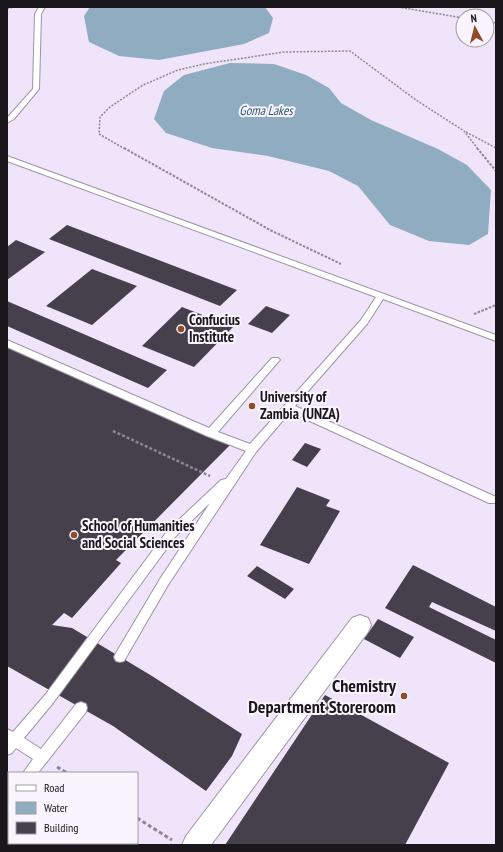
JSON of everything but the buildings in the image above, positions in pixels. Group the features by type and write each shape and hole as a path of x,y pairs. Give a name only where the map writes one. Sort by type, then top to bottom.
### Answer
{"street":[{"path":"195,845 360,625"}],"lane":[{"path":"7,121 12,118 36,89 38,14 42,7"},
{"path":"7,158 496,338"},
{"path":"120,657 164,582 252,449 364,322 381,295"},
{"path":"7,343 211,433 252,449"},
{"path":"211,433 275,360"},
{"path":"288,408 493,500"},
{"path":"42,758 10,741 49,699 172,533 238,471"},
{"path":"31,772 81,708"}],"path":[{"path":"7,9 13,7"},
{"path":"398,7 455,17"},
{"path":"342,264 270,230 98,134 100,117 110,106 143,85 185,69 204,64 284,52 350,51 416,100 464,131 496,148"},
{"path":"464,131 496,171"},
{"path":"468,318 496,305"},
{"path":"113,431 225,483"},
{"path":"138,819 179,845"}],"shaded area":[{"name":"University of Zambia (UNZA)","path":"7,7 496,7 496,845 7,845"}],"water":[{"path":"90,7 265,7 273,18 269,33 244,44 159,60 119,56 89,42 84,16"},
{"name":"Goma Lakes","path":"230,63 274,64 306,75 329,88 341,103 371,120 438,149 467,165 491,190 488,234 469,245 429,241 390,225 358,186 329,171 268,156 212,148 166,133 154,119 164,91 184,75"}],"place":[{"name":"Confucius Institute","path":"181,329"},
{"name":"University of Zambia (UNZA)","path":"252,406"},
{"name":"School of Humanities and Social Sciences","path":"74,535"},
{"name":"Chemistry Department Storeroom","path":"404,696"}]}
